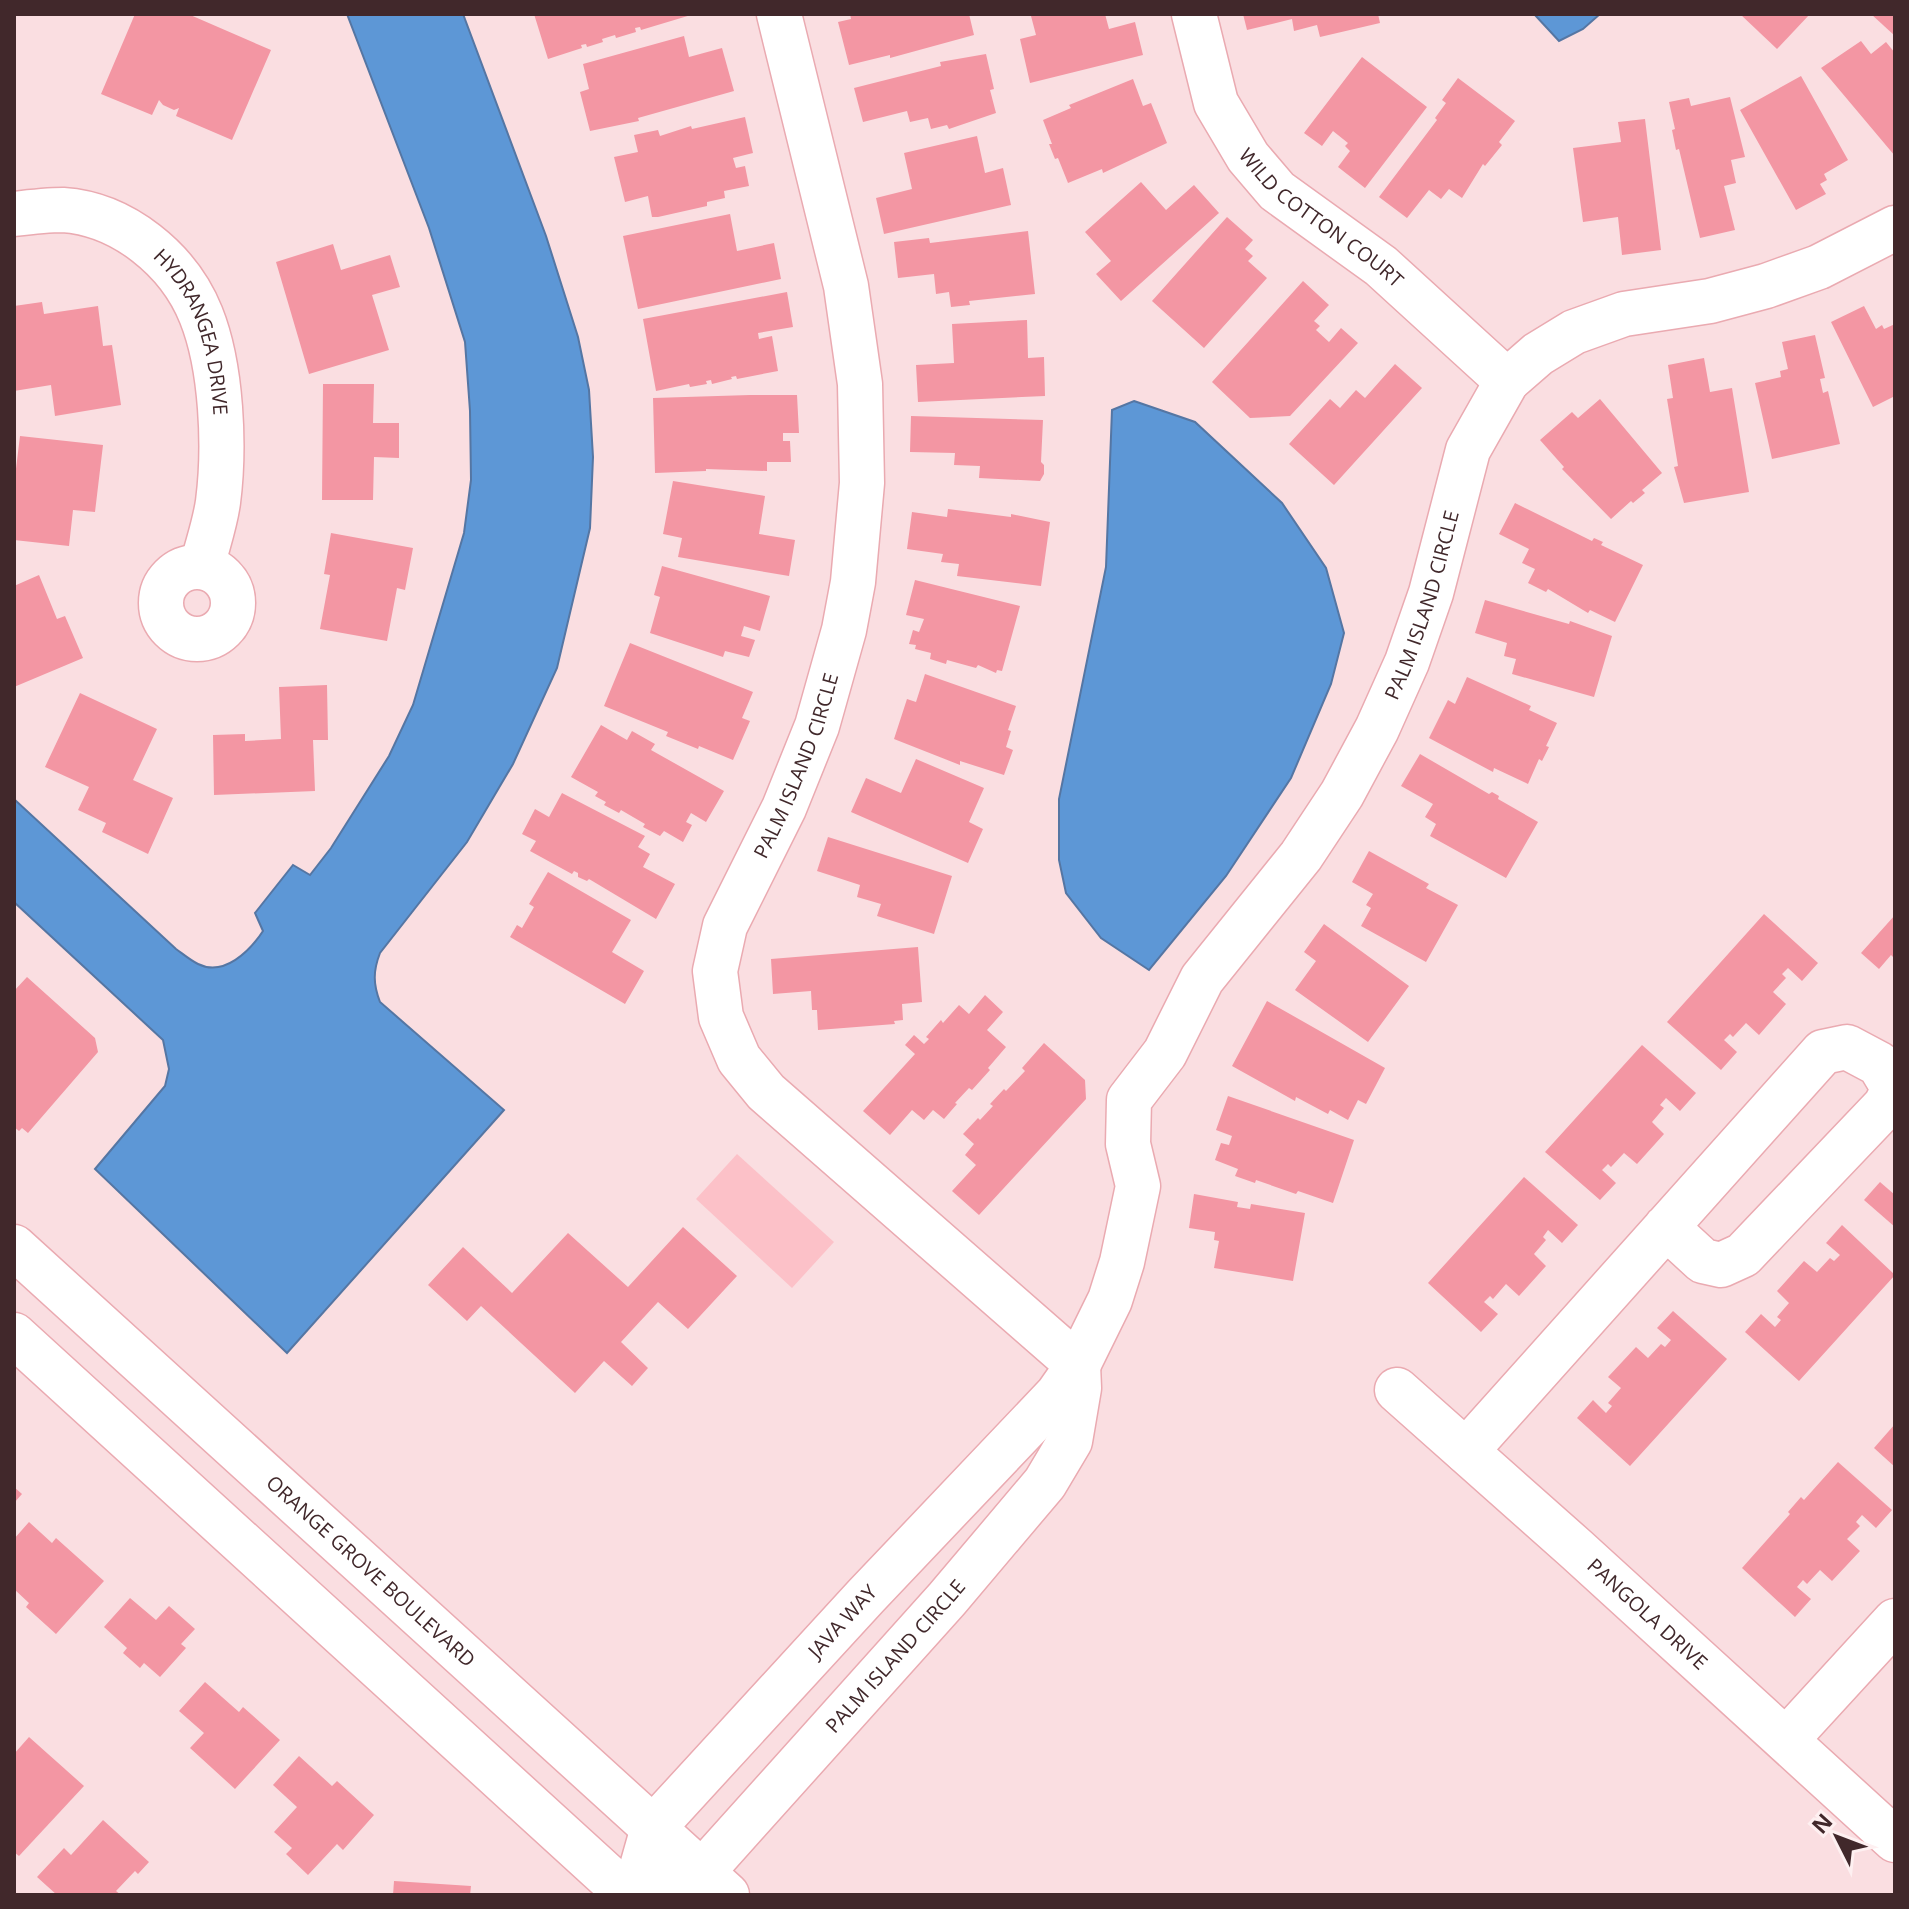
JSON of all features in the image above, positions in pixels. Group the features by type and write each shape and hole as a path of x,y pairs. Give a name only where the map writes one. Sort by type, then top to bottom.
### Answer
{"street":[{"name":"PALM ISLAND CIRCLE","path":"779,14 846,286 860,384 862,483 853,582 844,630 817,726 746,887 725,926 715,971 721,1017 739,1059 766,1092 1078,1365"},
{"name":"WILD COTTON COURT","path":"1194,14 1216,103 1248,157 1277,191 1381,266 1507,381"},
{"name":"HYDRANGEA DRIVE","path":"14,214 64,210 107,220 145,241 179,275 201,315 220,407 221,455 217,504 202,567"},
{"name":"PALM ISLAND CIRCLE","path":"642,1895 714,1884 1045,1483 1070,1441 1079,1388 1078,1365 1110,1300 1122,1262 1138,1186 1128,1144 1129,1100 1165,1053 1202,979 1301,856 1342,794 1377,729 1407,662 1431,593 1468,450 1507,381 1538,354 1574,332 1624,314 1710,301 1766,286 1819,267 1895,228"},
{"path":"1466,1451 1666,1227 1823,1052 1847,1047 1879,1064 1894,1089 1885,1106 1743,1255 1721,1265 1703,1261 1666,1227"},
{"name":"ORANGE GROVE BOULEVARD","path":"14,1247 714,1884"},
{"path":"14,1335 631,1895"},
{"name":"JAVA WAY","path":"631,1895 653,1828 866,1596 1057,1395 1078,1365"},
{"name":"PANGOLA DRIVE","path":"1397,1390 1895,1840"},
{"path":"1786,1740 1895,1621"}],"shaded area":[{"path":"737,1154 834,1242 792,1288 696,1199"}],"water":[{"path":"347,14 463,14 546,236 578,337 589,390 593,457 590,528 557,668 513,764 467,842 380,953 375,972 380,1002 504,1110 287,1353 95,1169 165,1086 169,1069 163,1040 14,902 14,799 176,949 198,964 208,967 227,965 244,954 258,939 263,931 255,913 293,865 310,875 331,848 389,756 413,705 464,533 471,480 465,342 429,228"},
{"path":"1534,14 1600,14 1583,29 1559,41"},
{"path":"1134,401 1195,422 1282,503 1326,568 1344,633 1331,684 1291,778 1226,876 1149,970 1101,938 1066,893 1059,860 1059,799 1106,567 1112,410"}],"building":[{"path":"135,14 188,14 271,50 232,140 176,116 179,108 174,110 159,100 152,115 101,94"},
{"path":"534,14 691,15 641,30 640,27 635,28 636,32 616,38 615,35 587,47 586,44 581,45 582,48 548,59"},
{"path":"850,14 969,14 974,35 890,58 890,55 849,65 838,22 851,19"},
{"path":"1105,14 1109,29 1135,22 1143,55 1030,83 1020,39 1036,35 1031,16"},
{"path":"1243,14 1378,14 1380,23 1320,37 1317,25 1294,31 1292,19 1247,30"},
{"path":"1740,14 1810,14 1777,49"},
{"path":"1871,14 1895,14 1895,36"},
{"path":"684,36 689,57 722,48 734,91 638,118 639,121 590,131 580,92 589,89 583,64"},
{"path":"1861,41 1871,54 1886,42 1895,53 1895,156 1821,68"},
{"path":"986,54 996,113 949,129 947,125 931,129 928,118 910,122 907,111 863,122 854,88 941,66 940,62"},
{"path":"1362,57 1427,107 1365,188 1338,167 1350,151 1345,146 1348,143 1333,131 1322,146 1304,133"},
{"path":"1801,76 1848,160 1824,174 1827,180 1820,184 1826,194 1796,210 1740,110"},
{"path":"1458,78 1515,121 1499,142 1502,145 1485,166 1483,164 1462,198 1449,189 1441,199 1429,190 1407,218 1379,197 1437,120 1435,118 1446,103 1442,100"},
{"path":"1133,79 1143,106 1151,103 1167,143 1103,173 1102,169 1068,183 1049,144 1052,144 1043,120 1071,108 1069,105"},
{"path":"1730,97 1745,157 1731,160 1736,183 1724,186 1735,230 1700,238 1679,149 1676,150 1669,102 1689,98 1691,106"},
{"path":"745,117 753,153 733,158 736,168 745,166 749,186 724,191 725,198 707,202 707,206 658,217 652,217 648,196 625,202 614,157 638,152 634,135 658,130 660,136 691,126 692,129"},
{"path":"1645,119 1661,250 1622,255 1618,217 1583,222 1573,148 1621,142 1618,122"},
{"path":"977,136 985,173 1003,168 1011,205 884,234 876,198 912,189 904,153"},
{"path":"1141,182 1166,210 1194,185 1219,213 1121,301 1096,274 1111,261 1085,232"},
{"path":"730,214 737,251 774,243 781,279 638,309 623,236"},
{"path":"1227,217 1253,240 1245,249 1253,256 1248,261 1267,278 1204,348 1152,301"},
{"path":"1028,231 1035,294 969,301 970,305 951,307 949,292 936,294 934,274 898,278 894,242 929,238 930,243"},
{"path":"333,244 341,270 390,255 400,287 372,295 389,350 309,374 276,262"},
{"path":"1303,281 1329,305 1314,321 1320,326 1316,330 1329,342 1341,328 1358,343 1290,416 1250,418 1212,382"},
{"path":"787,292 793,327 758,333 759,339 772,336 778,371 656,391 643,319"},
{"path":"42,302 44,314 98,306 103,346 112,345 121,405 55,416 51,385 14,391 14,306"},
{"path":"1864,306 1876,329 1895,324 1895,396 1873,407 1831,322"},
{"path":"1027,320 1028,358 1044,357 1045,396 918,402 916,365 954,363 952,324"},
{"path":"1815,335 1825,378 1820,379 1823,393 1828,391 1840,444 1772,459 1755,383 1781,377 1780,371 1788,369 1782,342"},
{"path":"1704,358 1710,392 1732,388 1749,492 1684,503 1674,467 1678,466 1667,399 1673,398 1668,365"},
{"path":"1395,364 1422,388 1334,485 1289,444 1330,399 1340,408 1356,390 1365,398"},
{"path":"323,384 374,384 373,423 399,423 399,458 374,457 373,500 322,500"},
{"path":"797,395 799,433 783,433 783,441 790,441 791,462 767,462 767,471 706,469 655,473 653,398"},
{"path":"1600,399 1662,473 1642,490 1645,493 1611,519 1562,469 1564,467 1540,440 1572,412 1578,418"},
{"path":"911,416 1043,420 1041,462 1044,474 1040,481 979,478 980,466 954,465 955,453 910,452"},
{"path":"20,436 103,445 95,512 73,510 69,546 14,540 14,485"},
{"path":"673,481 765,496 759,534 795,540 789,576 678,557 682,538 663,534"},
{"path":"1515,503 1592,541 1594,538 1603,542 1601,545 1643,565 1615,622 1590,610 1588,613 1548,589 1546,592 1528,583 1535,569 1522,563 1529,549 1499,534"},
{"path":"948,509 1011,517 1011,514 1050,522 1041,586 957,576 959,564 941,562 943,554 907,549 912,512 947,517"},
{"path":"331,533 413,548 405,590 397,588 387,641 320,629 330,575 324,574"},
{"path":"662,566 770,596 760,631 744,626 741,636 755,640 749,657 725,651 723,657 650,633 660,597 654,595"},
{"path":"39,575 57,619 65,616 83,658 14,687 14,586"},
{"path":"915,580 1020,606 1002,671 997,670 996,673 978,665 976,668 947,660 946,664 930,659 931,653 909,644 913,630 919,632 924,619 906,615"},
{"path":"1485,600 1569,624 1570,621 1612,636 1594,697 1512,674 1516,659 1504,656 1507,643 1475,633"},
{"path":"630,643 753,692 742,718 750,721 733,760 666,736 668,732 604,706"},
{"path":"925,674 1016,706 1006,747 1013,750 1004,775 960,761 960,765 894,739 907,699 916,702"},
{"path":"1467,677 1531,706 1529,710 1557,723 1546,746 1549,747 1542,761 1539,759 1528,784 1494,768 1493,772 1429,738 1448,700 1455,704"},
{"path":"327,685 328,740 313,740 315,791 214,795 213,735 245,734 245,741 281,739 279,687"},
{"path":"80,693 157,729 133,780 173,798 148,854 102,832 106,823 78,810 89,787 45,767"},
{"path":"601,725 627,740 632,731 655,744 651,750 724,791 706,822 691,813 686,822 692,825 683,842 664,831 660,836 621,810 619,813 604,805 606,802 595,796 598,792 571,777"},
{"path":"1420,754 1489,794 1492,792 1499,796 1498,799 1538,822 1506,878 1430,836 1436,824 1425,817 1433,804 1401,786"},
{"path":"916,759 984,788 969,822 983,829 968,863 851,812 866,778 901,793"},
{"path":"562,793 645,836 638,847 650,854 643,867 675,884 656,919 589,879 578,877 578,873 574,871 572,874 530,851 536,841 522,834 535,809 549,817"},
{"path":"828,837 952,876 934,934 877,916 881,904 857,897 860,885 817,871"},
{"path":"1369,851 1429,884 1426,888 1458,905 1426,962 1361,926 1371,908 1366,905 1373,894 1352,882"},
{"path":"548,872 631,920 612,952 644,971 625,1004 510,937 517,925 522,928 534,907 529,904"},
{"path":"1764,914 1818,963 1802,981 1788,968 1782,974 1786,978 1773,992 1786,1004 1759,1035 1746,1023 1733,1037 1730,1034 1724,1040 1737,1052 1721,1070 1667,1022"},
{"path":"1895,915 1895,959 1891,955 1879,969 1861,953"},
{"path":"1324,924 1409,986 1368,1042 1295,990 1316,961 1304,952"},
{"path":"918,947 922,1002 902,1004 903,1020 894,1021 895,1024 818,1030 817,1010 812,1010 811,991 773,994 771,959"},
{"path":"27,977 95,1038 98,1052 28,1133 14,1127 14,991"},
{"path":"985,995 1003,1012 987,1030 1006,1047 988,1068 990,1070 972,1090 969,1088 944,1119 933,1110 924,1120 912,1110 890,1135 863,1111 915,1054 905,1045 914,1035 924,1044 929,1039 926,1037 941,1020 943,1023 959,1005 969,1014"},
{"path":"1267,1001 1385,1068 1366,1104 1358,1100 1348,1120 1330,1110 1328,1114 1296,1097 1295,1101 1232,1066"},
{"path":"1044,1043 1085,1080 1086,1099 979,1215 952,1191 976,1165 965,1155 974,1144 963,1134 1025,1071 1022,1068"},
{"path":"1642,1045 1696,1093 1680,1111 1666,1098 1660,1105 1664,1108 1652,1122 1664,1134 1637,1164 1624,1153 1611,1167 1608,1164 1602,1170 1616,1183 1600,1200 1545,1152"},
{"path":"1228,1096 1354,1140 1333,1203 1235,1176 1238,1169 1215,1160 1221,1143 1229,1145 1232,1136 1216,1130"},
{"path":"1524,1177 1578,1225 1562,1243 1548,1230 1543,1237 1546,1240 1534,1254 1546,1266 1519,1296 1506,1284 1493,1299 1490,1296 1484,1302 1498,1314 1481,1332 1428,1283"},
{"path":"1880,1182 1895,1195 1895,1227 1864,1200"},
{"path":"1194,1194 1238,1202 1237,1207 1250,1209 1251,1204 1305,1213 1293,1281 1214,1268 1219,1241 1214,1240 1215,1232 1189,1228"},
{"path":"1842,1225 1895,1275 1799,1381 1745,1332 1761,1314 1775,1327 1781,1320 1777,1317 1789,1303 1777,1291 1804,1261 1817,1272 1830,1258 1834,1261 1840,1255 1826,1243"},
{"path":"683,1227 737,1276 688,1329 658,1302 621,1342 648,1368 632,1386 604,1361 575,1393 481,1306 467,1321 428,1285 463,1247 512,1293 568,1233 628,1287"},
{"path":"1673,1311 1727,1359 1630,1466 1577,1418 1593,1400 1606,1413 1612,1406 1608,1403 1621,1388 1608,1377 1636,1347 1648,1358 1661,1344 1665,1347 1671,1340 1657,1328"},
{"path":"1895,1424 1895,1467 1874,1448"},
{"path":"1838,1462 1892,1510 1876,1528 1862,1515 1856,1522 1860,1526 1847,1539 1860,1551 1832,1581 1820,1570 1807,1584 1803,1580 1797,1587 1811,1599 1795,1617 1742,1568 1790,1514 1788,1512 1801,1497 1804,1500"},
{"path":"14,1487 22,1494 14,1503"},
{"path":"29,1522 52,1543 56,1538 104,1581 56,1634 26,1607 29,1603 14,1589 14,1539"},
{"path":"130,1598 156,1620 169,1606 195,1629 181,1644 186,1648 160,1677 144,1663 140,1668 123,1653 127,1648 104,1627"},
{"path":"205,1682 239,1712 243,1707 280,1740 235,1789 190,1748 204,1733 179,1711"},
{"path":"29,1737 84,1786 19,1856 14,1852 14,1754"},
{"path":"299,1756 332,1786 337,1781 374,1815 343,1850 337,1844 308,1875 286,1854 292,1848 274,1832 297,1807 273,1785"},
{"path":"103,1820 149,1862 138,1874 135,1871 116,1891 121,1895 57,1895 37,1877 64,1848 71,1855"},
{"path":"394,1881 471,1886 470,1895 393,1895"}]}
